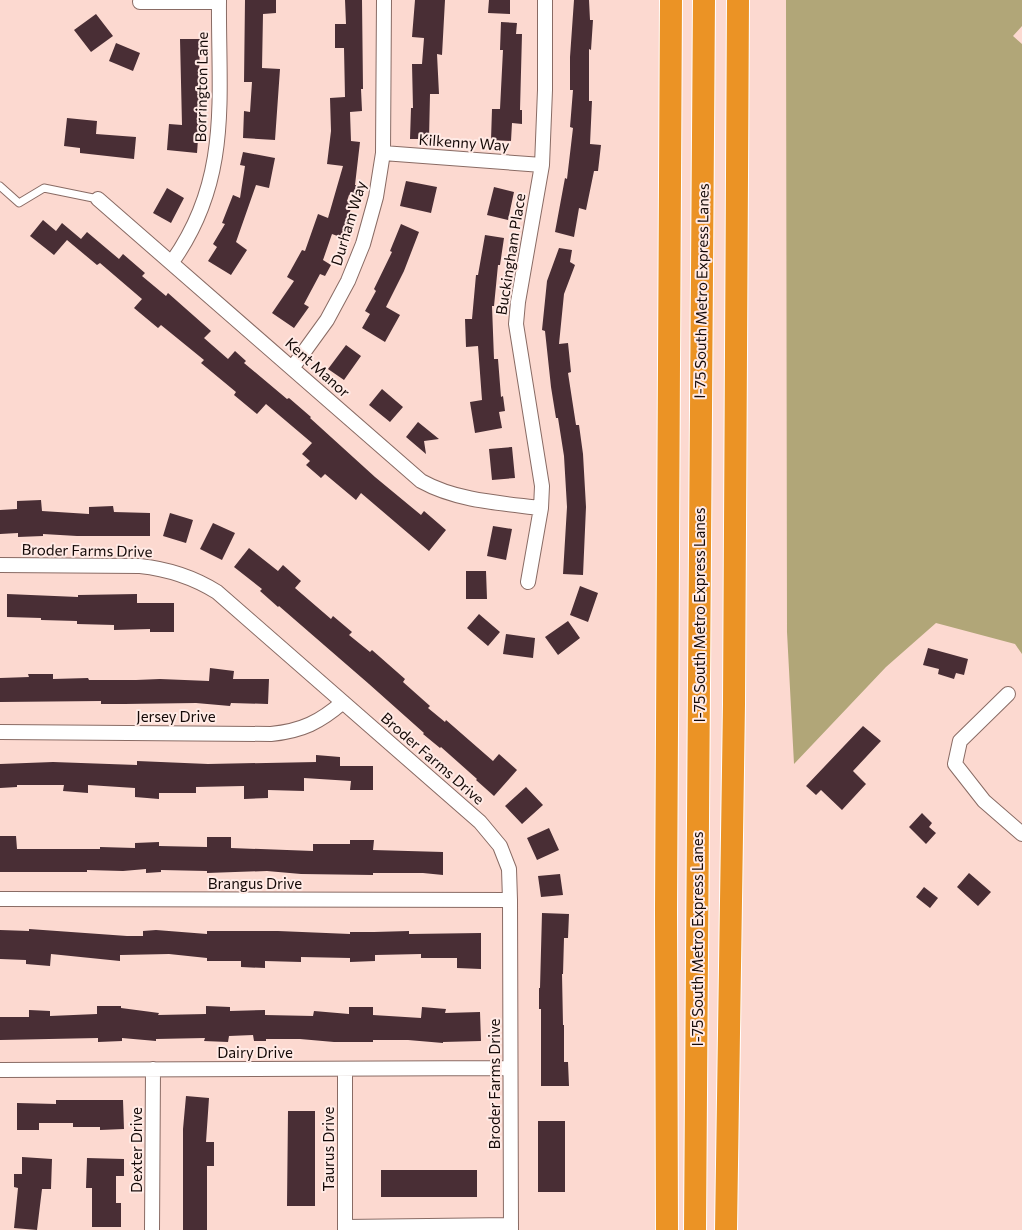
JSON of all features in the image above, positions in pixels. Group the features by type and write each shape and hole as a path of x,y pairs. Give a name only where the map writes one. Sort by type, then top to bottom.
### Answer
{"highway":[{"path":"666,1230 670,0"},
{"name":"I-75 South Metro Express Lanes","path":"695,1230 704,0"},
{"path":"726,1230 734,704 738,0"}],"street":[{"name":"Durham Way","path":"293,367 327,320 348,281 363,244 376,197 383,152 384,0"},
{"name":"Buckingham Place","path":"528,582 541,508 542,486 516,324 518,302 542,165 545,90 545,0"},
{"path":"140,2 219,1"},
{"name":"Borrington Lane","path":"172,262 193,228 214,170 220,122 219,1"},
{"name":"Kilkenny Way","path":"383,152 542,165"},
{"name":"Kent Manor","path":"98,198 293,367 421,481 454,495 541,508"},
{"name":"Broder Farms Drive","path":"0,565 140,566 162,569 202,582 217,592 480,822 500,846 509,869 510,900 511,1228"},
{"path":"1008,694 960,741 955,764 984,801 1022,834"},
{"name":"Jersey Drive","path":"0,732 271,734 288,732 324,719 343,702"},
{"name":"Brangus Drive","path":"0,900 510,900"},
{"name":"Taurus Drive","path":"345,1068 345,1229"},
{"name":"Dairy Drive","path":"0,1070 510,1068"},
{"name":"Dexter Drive","path":"152,1230 153,1069"},
{"path":"345,1229 511,1228"}],"lane":[{"path":"0,186 19,203 44,188 98,198"}],"shaded area":[{"path":"786,0 1022,0 1022,26 1013,36 1022,44 1022,654 1015,644 936,623 886,667 794,764 787,632"}],"building":[{"path":"245,0 276,0 276,13 263,14 262,68 280,69 275,140 243,138 244,111 250,112 252,82 244,82"},
{"path":"345,0 362,0 362,111 350,112 351,141 360,142 355,185 358,185 354,196 349,195 347,201 352,204 343,238 332,234 323,260 331,265 325,276 320,274 304,304 309,307 294,328 272,313 294,281 287,277 302,250 305,251 318,214 328,218 343,166 327,164 331,131 330,98 345,97 344,48 335,48 335,24 346,24"},
{"path":"415,0 445,0 442,55 437,54 439,94 430,94 429,139 410,139 411,108 413,108 412,64 422,64 424,38 412,37"},
{"path":"489,0 510,0 510,14 488,13"},
{"path":"574,0 589,0 590,20 593,20 591,50 589,49 589,101 592,101 590,144 601,145 598,171 594,171 586,210 579,208 574,237 555,232 565,178 567,179 573,128 570,127 573,90 570,90 570,57"},
{"path":"96,14 113,36 91,52 74,30"},
{"path":"501,22 517,23 516,34 522,34 520,110 522,110 522,124 512,123 511,141 491,140 492,109 500,109 503,50 500,50"},
{"path":"180,39 200,39 199,81 202,81 202,112 200,112 197,153 167,150 169,124 182,125"},
{"path":"116,43 140,53 133,71 109,61"},
{"path":"67,118 97,121 96,134 136,137 134,159 80,153 80,148 64,146"},
{"path":"243,152 275,158 269,188 256,185 236,242 247,250 231,275 208,261 217,247 213,244 225,224 222,223 233,195 240,198 245,166 240,165"},
{"path":"406,181 437,187 431,213 400,206"},
{"path":"494,187 514,192 508,220 487,215"},
{"path":"167,188 184,198 171,223 153,213"},
{"path":"43,220 56,231 62,223 81,239 87,232 119,259 123,254 145,273 142,276 166,296 168,293 211,331 204,338 228,359 235,351 246,361 244,363 311,417 310,418 375,477 421,515 424,511 446,530 429,551 361,493 356,500 325,474 321,478 306,465 310,461 302,454 312,443 266,404 257,414 234,395 236,392 201,363 204,360 161,325 158,328 134,308 142,299 100,263 97,265 67,240 54,255 30,236"},
{"path":"401,224 419,232 404,271 386,307 400,315 385,342 362,328 370,314 365,311 376,291 374,289 392,252 390,251"},
{"path":"485,235 504,238 500,265 498,265 494,306 492,306 494,359 498,359 501,397 503,396 505,411 499,412 502,428 475,433 470,402 482,400 478,346 466,347 465,319 472,319 476,275 478,275"},
{"path":"559,248 572,250 570,262 575,265 564,294 559,344 568,343 571,372 568,373 576,425 579,425 583,454 586,507 583,575 563,574 567,507 564,456 551,387 545,331 542,330 547,281"},
{"path":"346,345 361,356 344,380 328,369"},
{"path":"382,389 403,407 390,422 369,405"},
{"path":"418,422 439,439 424,441 426,454 406,437"},
{"path":"512,447 515,478 492,480 489,449"},
{"path":"41,500 42,511 89,514 89,507 113,506 114,512 150,513 150,536 77,536 43,534 43,536 18,537 18,533 0,534 0,510 17,509 17,501"},
{"path":"170,513 193,520 186,543 163,536"},
{"path":"213,523 235,533 222,560 200,549"},
{"path":"493,526 512,529 506,560 487,556"},
{"path":"249,548 278,571 283,565 301,581 295,588 331,619 333,616 352,632 349,635 370,652 372,650 405,679 403,682 430,706 428,708 445,722 446,720 493,761 499,754 517,770 494,796 441,747 440,748 423,734 424,733 369,684 260,591 262,589 234,567"},
{"path":"466,571 486,571 487,599 466,599"},
{"path":"580,586 598,593 588,622 570,615"},
{"path":"7,594 78,597 78,595 137,594 137,603 174,603 174,632 150,632 150,629 114,630 114,625 77,624 77,621 7,617"},
{"path":"479,614 500,632 488,646 467,628"},
{"path":"568,621 580,638 558,655 545,637"},
{"path":"506,634 535,638 533,658 503,654"},
{"path":"928,648 968,659 964,675 956,673 954,679 938,674 939,669 923,665"},
{"path":"210,668 234,671 233,679 269,679 268,704 231,703 230,706 196,703 101,704 101,701 0,702 0,678 29,677 28,674 53,674 53,679 88,678 89,680 160,679 209,681"},
{"path":"863,726 881,741 853,771 866,784 842,810 821,790 816,795 806,786"},
{"path":"316,755 340,757 340,766 373,766 373,790 350,790 351,781 304,778 304,791 268,790 268,798 244,799 244,786 196,787 196,793 159,793 159,799 135,797 135,788 88,785 88,793 63,791 64,785 17,785 17,787 0,788 0,764 53,762 137,765 137,761 208,764 316,762"},
{"path":"526,787 543,805 522,824 505,806"},
{"path":"922,813 932,823 929,827 936,833 926,844 909,827"},
{"path":"549,828 559,850 537,860 527,838"},
{"path":"0,836 16,836 17,849 100,849 100,847 135,848 135,843 159,842 159,846 207,847 207,837 231,837 231,848 313,851 313,844 350,844 350,840 374,840 373,850 443,852 443,875 423,873 373,873 373,875 301,874 267,871 207,873 207,871 161,870 161,872 146,873 146,869 123,871 87,870 87,872 0,872"},
{"path":"969,873 991,892 978,906 957,887"},
{"path":"560,874 563,895 541,897 538,876"},
{"path":"924,887 938,898 930,908 916,897"},
{"path":"542,913 569,914 568,938 564,938 562,974 564,1062 568,1062 569,1086 541,1086 541,1009 539,1009 539,988"},
{"path":"29,929 127,936 143,936 143,931 156,930 207,934 207,931 278,931 350,934 350,932 409,931 409,934 481,933 481,969 457,968 457,958 421,958 421,954 375,955 375,961 350,962 350,958 301,957 301,962 265,961 265,968 241,967 241,961 207,961 207,958 169,954 120,955 120,961 51,954 50,966 26,964 26,960 0,959 0,930 29,931"},
{"path":"97,1006 121,1006 121,1008 159,1013 158,1015 206,1014 206,1006 230,1007 230,1011 265,1010 265,1015 313,1016 314,1011 349,1014 349,1007 373,1007 373,1015 421,1018 422,1007 446,1009 445,1013 480,1012 481,1041 443,1043 408,1040 334,1042 300,1039 266,1039 266,1041 254,1041 253,1035 229,1036 228,1042 204,1041 205,1038 156,1039 156,1041 122,1038 122,1041 98,1042 98,1038 0,1040 0,1017 29,1017 29,1010 50,1011 50,1016 97,1014"},
{"path":"186,1096 209,1098 206,1142 214,1142 214,1166 207,1166 207,1230 183,1230 183,1129"},
{"path":"56,1100 123,1100 124,1129 100,1130 100,1127 73,1127 73,1123 39,1123 39,1130 17,1130 17,1103 56,1104"},
{"path":"288,1111 315,1111 315,1206 287,1206"},
{"path":"538,1121 565,1121 565,1192 538,1192"},
{"path":"22,1157 52,1159 51,1189 42,1189 37,1230 14,1228 18,1188 14,1187 14,1174 22,1174"},
{"path":"87,1158 124,1159 124,1176 116,1176 116,1203 121,1203 121,1227 92,1227 92,1188 86,1188"},
{"path":"381,1170 477,1170 477,1197 381,1197"}]}
